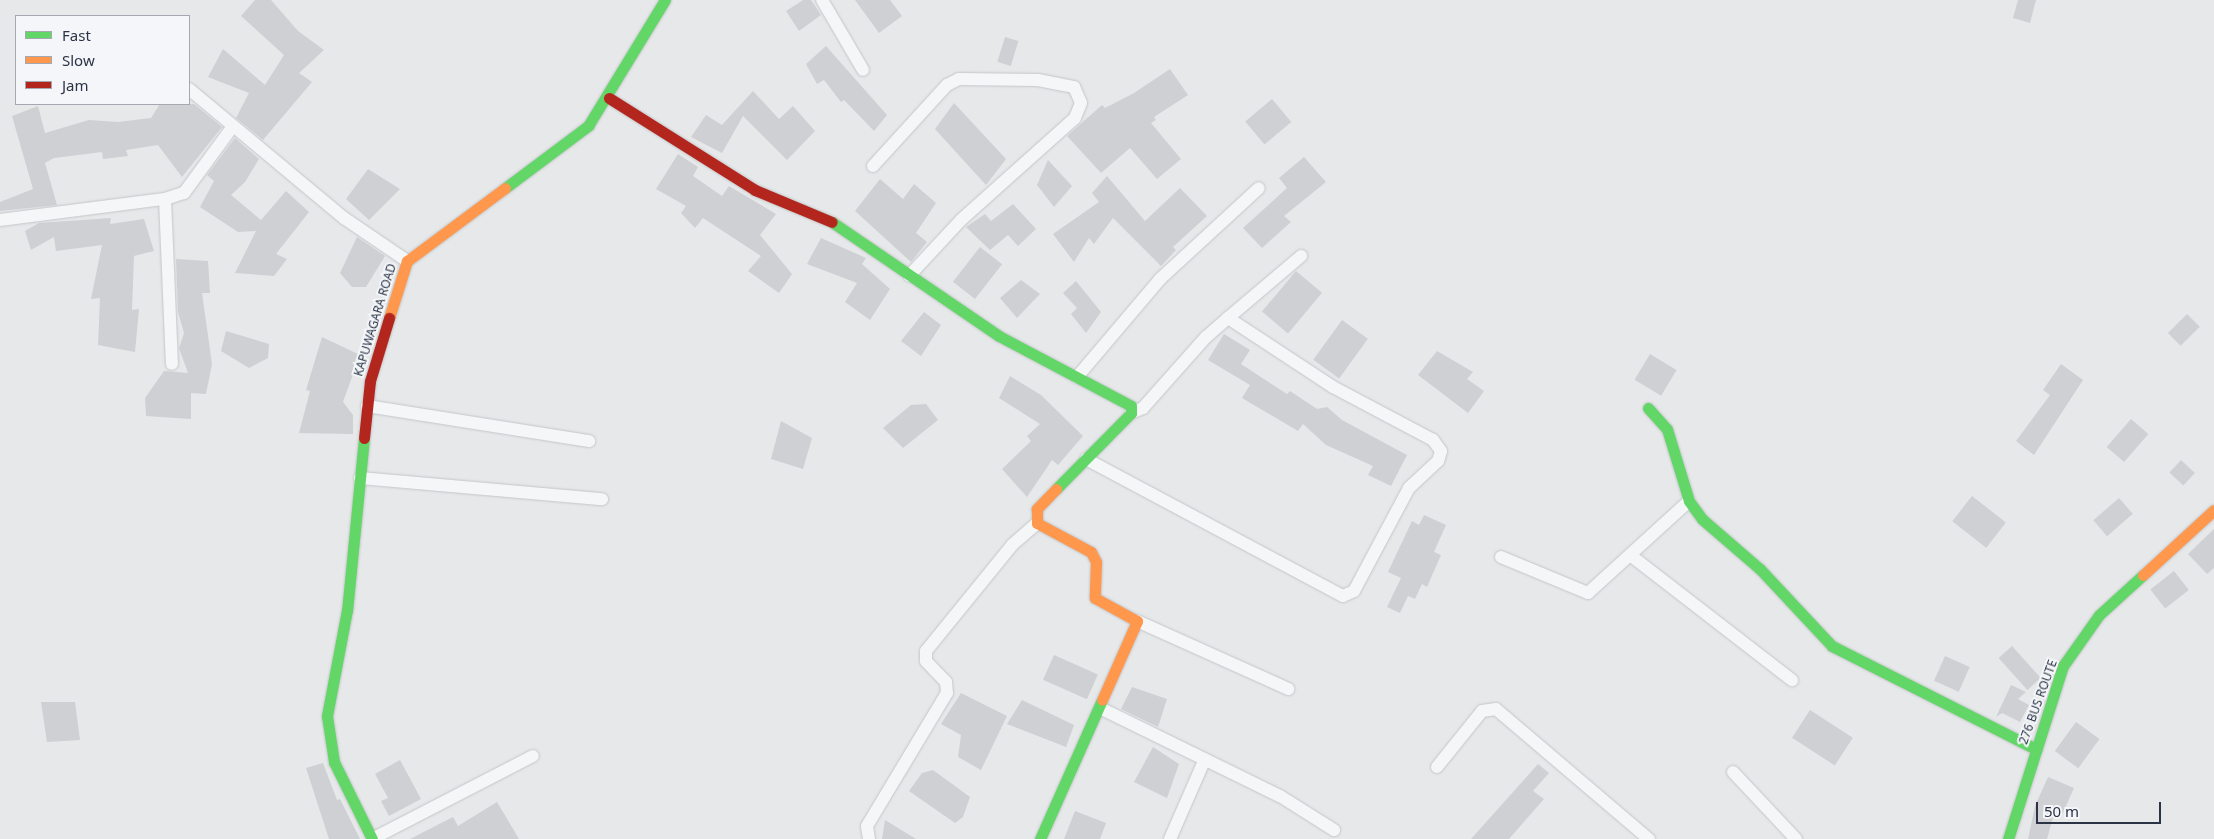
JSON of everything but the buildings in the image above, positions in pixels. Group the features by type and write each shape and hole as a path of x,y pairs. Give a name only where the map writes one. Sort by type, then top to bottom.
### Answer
{"street":[{"name":"KAPUWAGARA ROAD","path":"372,839 334,762 327,716 347,610 370,381 407,262 588,126 609,98 666,0"},
{"path":"822,0 863,70"},
{"path":"873,166 947,85 959,79 1038,80 1074,87 1080,103 1075,118 961,220 909,276"},
{"path":"190,90 344,218 407,262"},
{"path":"609,98 755,190 820,214 999,336 1131,406 1131,413"},
{"path":"0,220 165,199 184,193 233,126"},
{"path":"1077,377 1160,279 1259,188"},
{"path":"165,199 172,364"},
{"path":"870,839 867,826 948,693 946,682 926,661 926,651 1012,545 1037,523 1037,509 1131,413 1143,408 1206,337 1301,256"},
{"path":"1086,459 1343,596 1354,591 1409,488 1438,461 1441,451 1433,440 1333,387 1228,318"},
{"path":"367,406 589,441"},
{"path":"1648,408 1667,429 1689,501 1702,519 1760,569 1832,646 2036,749"},
{"path":"360,478 602,499"},
{"path":"1502,556 1588,593 1689,501"},
{"name":"276 BUS ROUTE","path":"2008,839 2063,666 2099,615 2214,510"},
{"path":"1037,523 1091,552 1096,562 1095,598 1137,621 1288,689"},
{"path":"1630,556 1792,680"},
{"path":"1040,839 1100,708 1137,621"},
{"path":"1100,708 1280,796 1334,830"},
{"path":"1438,767 1482,711 1496,709 1649,839"},
{"path":"372,839 533,756"},
{"path":"1170,839 1204,759"},
{"path":"1733,772 1783,830 1796,839"}],"traffic: fast":[{"path":"505,188 588,126 665,0"},
{"path":"832,222 999,336 1131,406 1131,413 1056,489"},
{"path":"1648,408 1667,429 1689,501 1702,519 1760,569 1832,646 2036,749"},
{"path":"364,438 347,610 327,716 334,762 372,839"},
{"path":"2008,839 2063,666 2099,615 2143,575"},
{"path":"1040,839 1102,700"}],"traffic: slow":[{"path":"389,318 407,261 505,188"},
{"path":"1056,489 1037,509 1037,523 1091,552 1096,562 1095,598 1137,621 1102,700"},
{"path":"2143,575 2214,510"}],"traffic: jam":[{"path":"609,98 755,190 832,222"},
{"path":"364,438 370,381 389,318"}]}
